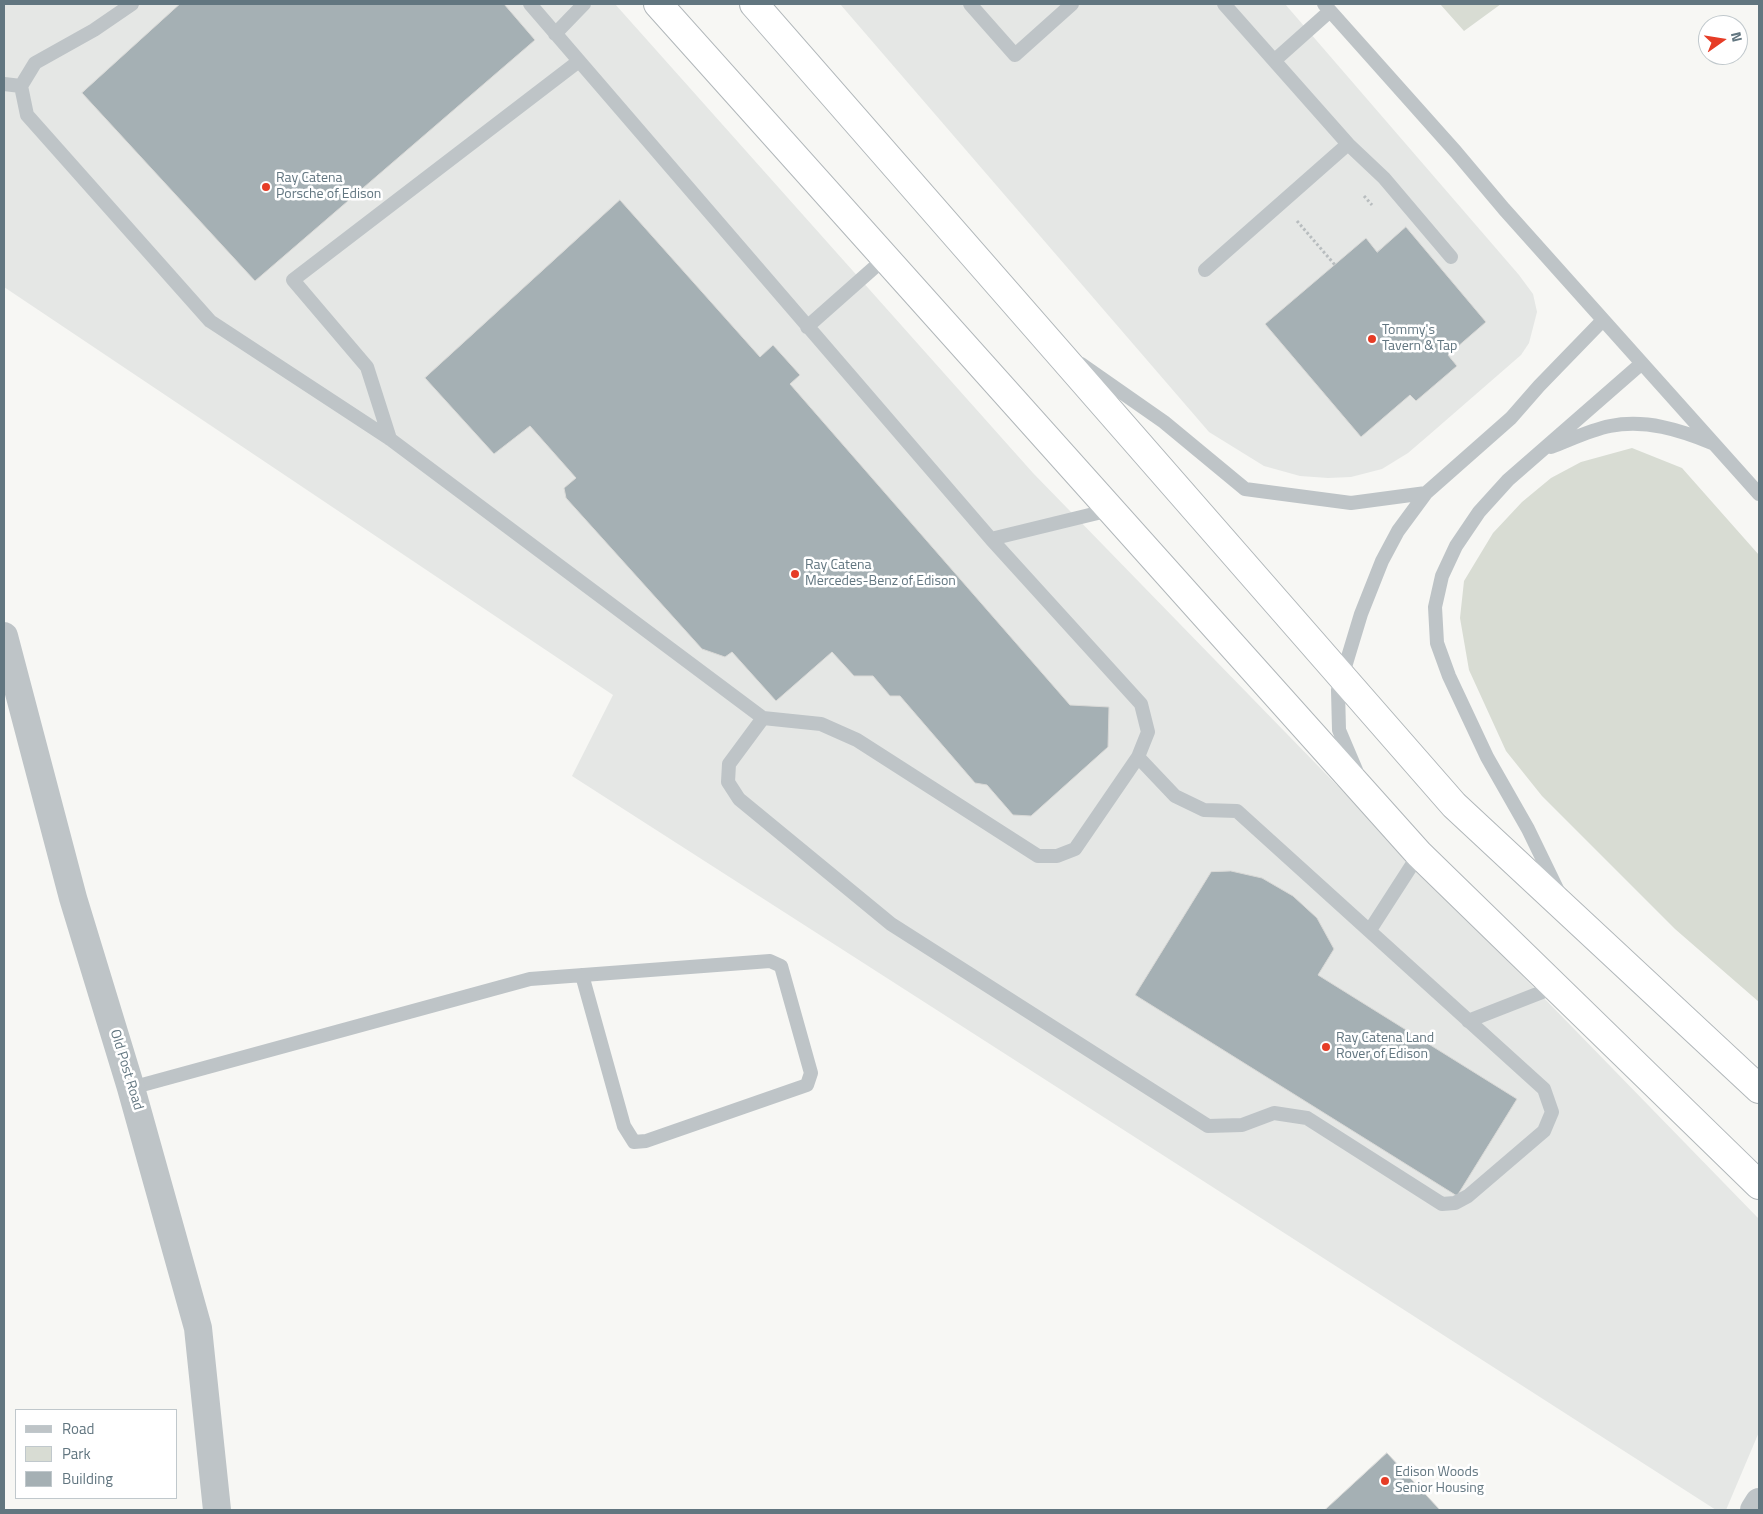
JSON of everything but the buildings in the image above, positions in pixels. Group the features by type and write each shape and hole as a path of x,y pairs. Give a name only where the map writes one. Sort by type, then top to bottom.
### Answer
{"highway":[{"path":"658,4 1419,854 1759,1186"},
{"path":"754,4 1454,805 1759,1089"}],"street":[{"name":"Old Post Road","path":"4,636 73,898 131,1088 198,1328 217,1510"},
{"path":"1754,1510 1759,1502"}],"lane":[{"path":"132,4 94,30 35,62 21,86 27,115 210,321 390,439 763,718 821,724 857,740 1038,856 1057,856 1076,849 1138,757 1148,732 1142,704 991,539 530,4"},
{"path":"555,34 584,4"},
{"path":"970,4 1015,55 1072,4"},
{"path":"1224,4 1348,144 1384,178 1451,258"},
{"path":"1275,60 1327,7 1456,152 1504,210 1759,494"},
{"path":"390,439 367,367 293,280 578,61"},
{"path":"4,84 21,86"},
{"path":"1206,270 1348,144"},
{"path":"808,327 885,258"},
{"path":"1375,806 1338,730 1338,690 1361,614 1382,561 1398,531 1426,493 1511,418 1539,386 1604,320"},
{"path":"1047,340 1164,422 1245,489 1351,504 1426,493"},
{"path":"1566,910 1528,829 1487,757 1449,676 1437,643 1435,607 1442,576 1456,546 1479,512 1508,480 1642,363"},
{"path":"1543,450 1608,426 1626,424 1679,430 1715,444"},
{"path":"991,539 1110,510"},
{"path":"763,718 730,764 728,782 739,798 891,924 1208,1126 1242,1125 1274,1113 1307,1118 1442,1204 1455,1203 1468,1196 1544,1131 1552,1112 1544,1089 1237,811 1204,810 1175,796 1138,757"},
{"path":"1370,930 1419,854"},
{"path":"131,1088 530,979 582,975 770,962 781,966 809,1063 811,1073 808,1084 646,1141 634,1142 624,1126 582,975"},
{"path":"1468,1021 1555,987"}],"path":[{"path":"1295,218 1335,265"}],"shaded area":[{"path":"4,4 615,4 1033,473 1759,1219 1759,1432 1726,1510 1716,1510 572,776 613,695 4,287"},
{"path":"840,4 1285,4 1519,275 1533,294 1537,312 1529,343 1521,355 1408,453 1382,469 1351,477 1328,478 1300,476 1264,466 1209,432"}],"green space":[{"path":"1440,4 1501,4 1464,31"},
{"path":"1632,448 1682,468 1759,555 1759,1002 1675,929 1542,796 1506,751 1469,670 1460,618 1464,581 1493,533 1522,502 1551,478 1581,462"}],"place":[{"name":"Ray Catena Porsche of Edison","path":"266,187"},
{"name":"Tommy's Tavern & Tap","path":"1372,339"},
{"name":"Ray Catena Mercedes-Benz of Edison","path":"795,574"},
{"name":"Ray Catena Land Rover of Edison","path":"1326,1047"},
{"name":"Edison Woods Senior Housing","path":"1385,1481"}]}
